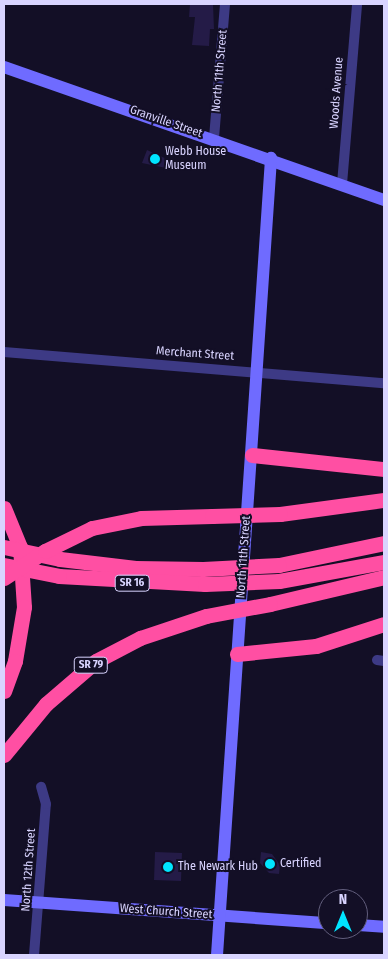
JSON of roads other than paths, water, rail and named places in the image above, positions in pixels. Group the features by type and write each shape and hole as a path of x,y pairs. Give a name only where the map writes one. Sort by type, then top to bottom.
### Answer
{"highway":[{"path":"252,455 384,469"},
{"path":"4,578 45,551 92,528 141,518 280,514 384,500"},
{"path":"4,508 20,547 24,607 15,661 4,691"},
{"name":"SR 16","path":"4,548 60,559 135,568 203,569 279,565 384,543"},
{"name":"SR 16","path":"4,565 59,576 204,584 279,581 384,562"},
{"name":"SR 79","path":"4,755 46,704 83,671 140,638 206,616 270,604 384,577"},
{"path":"237,654 316,646 384,624"}],"street":[{"name":"North 11th Street","path":"214,138 225,4"},
{"name":"Woods Avenue","path":"342,184 357,4"},
{"name":"Granville Street","path":"4,67 214,138 384,200"},
{"name":"North 11th Street","path":"217,955 271,158"},
{"name":"Merchant Street","path":"4,352 256,371 277,376 384,384"},
{"name":"North 12th Street","path":"34,955 40,903 46,804 41,787"},
{"name":"West Church Street","path":"4,900 318,922"},
{"path":"368,926 384,927"}],"place":[{"name":"Webb House Museum","path":"155,159"},
{"name":"Certified","path":"270,864"},
{"name":"The Newark Hub","path":"168,867"}]}
